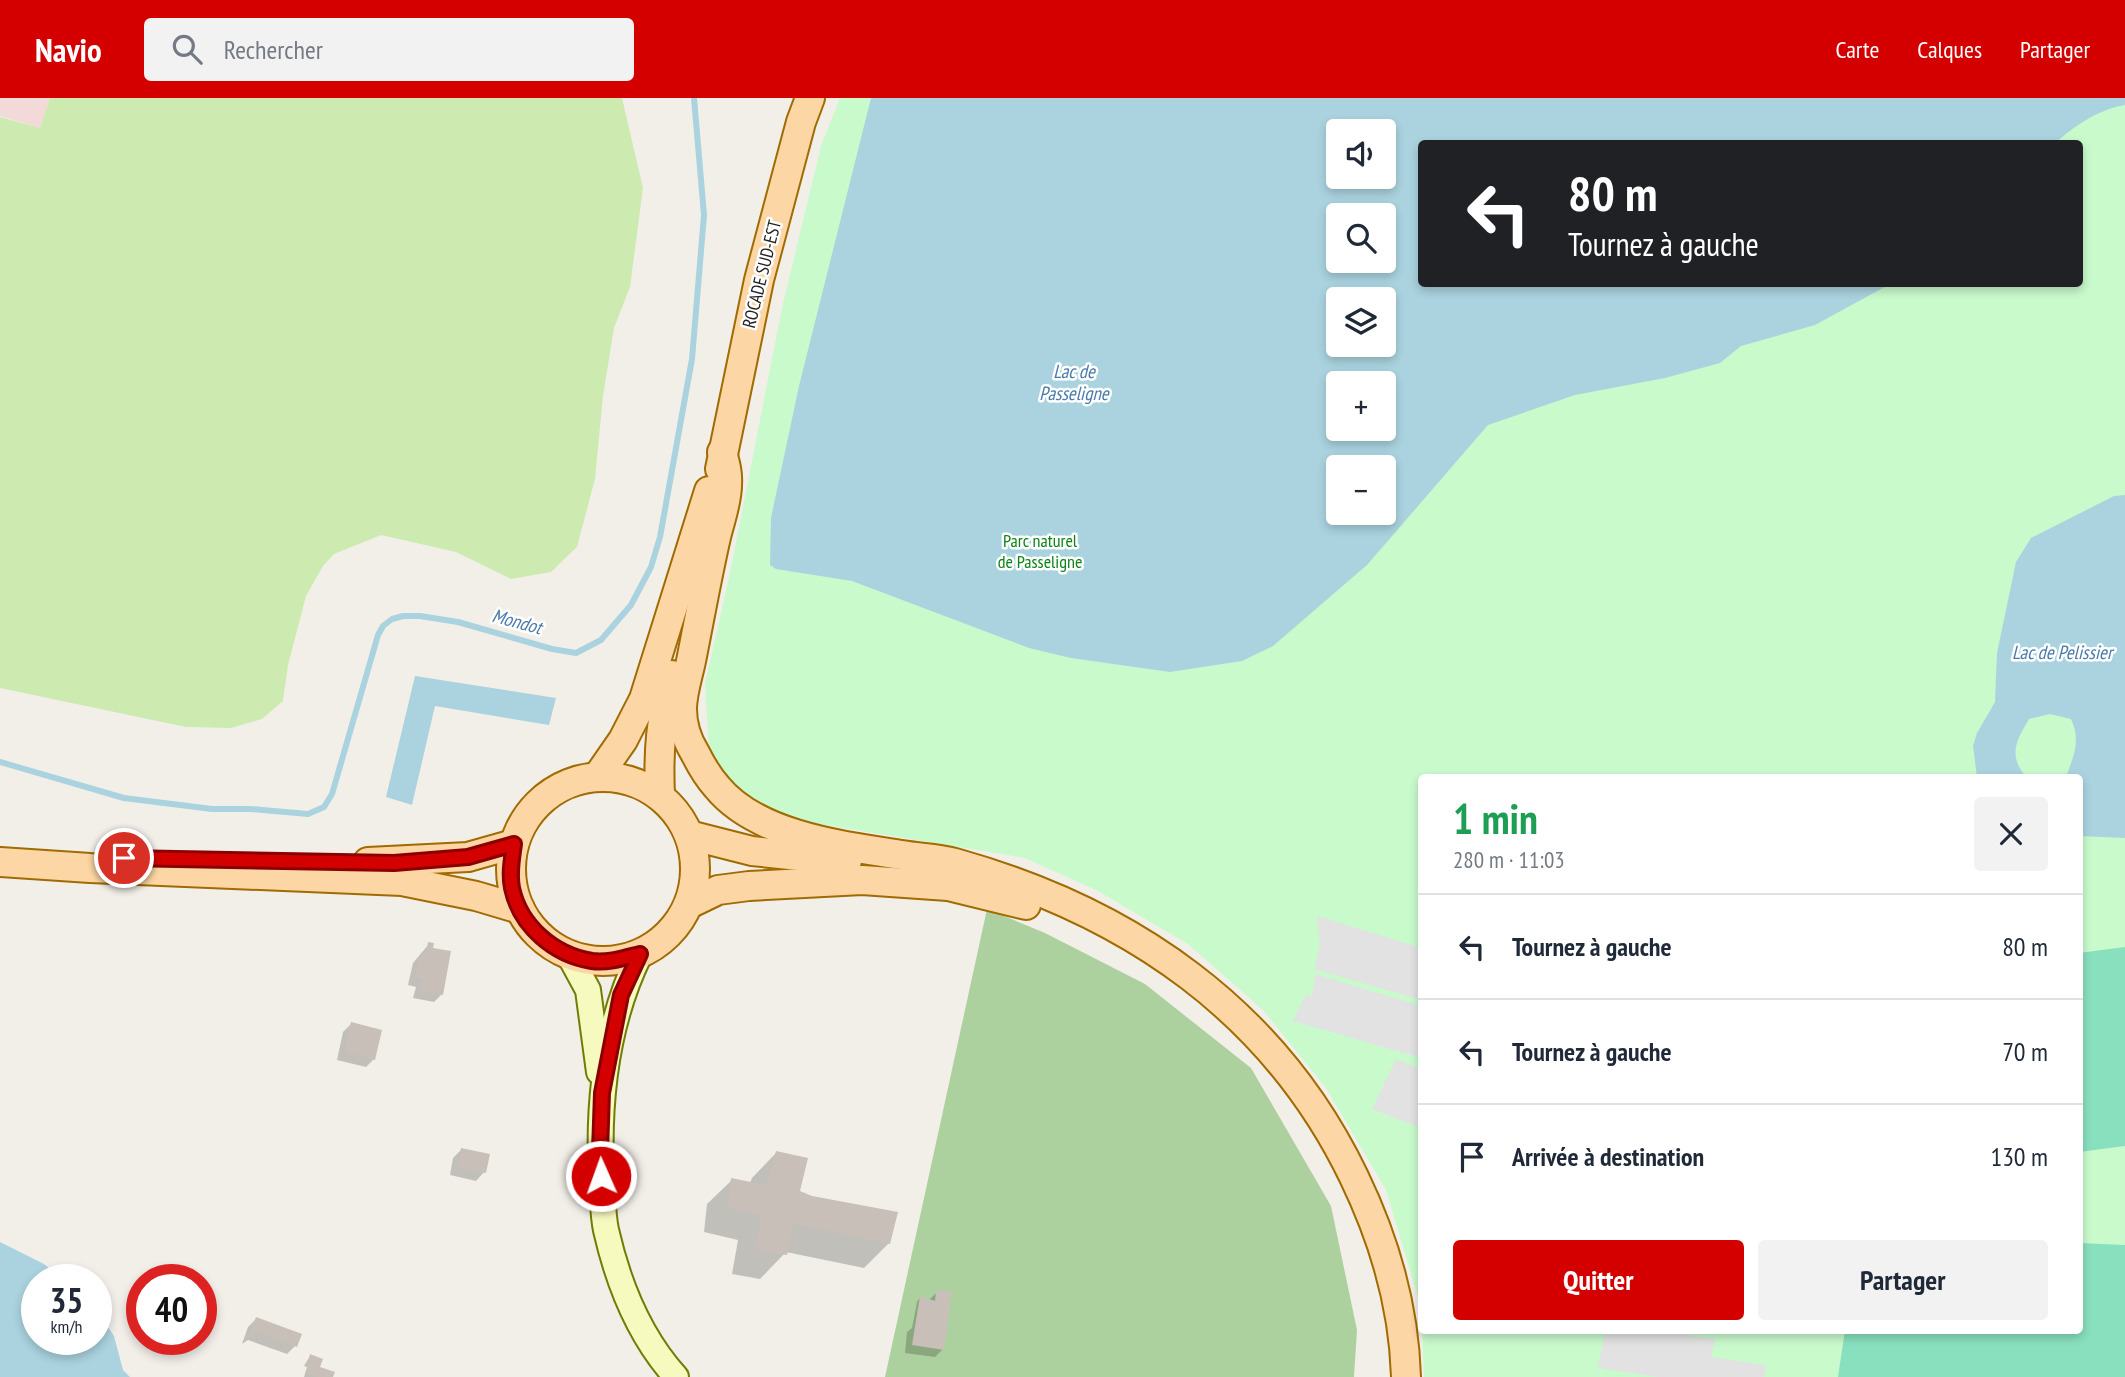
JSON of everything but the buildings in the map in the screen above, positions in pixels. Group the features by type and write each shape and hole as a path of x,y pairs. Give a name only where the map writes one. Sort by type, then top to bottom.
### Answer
{"main road":[{"name":"ROCADE SUD-EST","path":"598,776 623,740 644,699 722,452 759,280 810,98"},
{"name":"ROCADE SUD-EST","path":"660,795 658,752 662,719 719,478 722,452"},
{"path":"722,452 728,489 713,549 682,708 685,735 718,789 757,819 774,828 846,846 953,862 1036,891 1101,918 1154,950 1243,1019 1278,1056 1298,1083 1336,1140 1367,1203 1380,1237 1401,1325 1406,1377"},
{"path":"598,776 631,780 660,795 678,813 690,835 695,858 695,881 689,904 677,925 660,942 640,954 617,960 593,961 569,955 549,944 532,929 512,888 510,866 514,844 526,818 545,797 570,782 598,776"},
{"path":"690,835 752,851 948,872 1036,891"},
{"path":"0,849 145,859 394,863 468,857 514,844"},
{"path":"0,862 402,881 476,895 520,909"},
{"path":"689,904 718,890 749,886 862,880 948,886 1022,903 1082,928 1129,953 1171,980 1203,1002 1262,1055 1318,1131 1352,1194 1368,1233 1388,1309 1395,1377"}],"street":[{"path":"640,954 621,995 602,1093 600,1151 605,1227 618,1275 650,1346 676,1377"},
{"path":"569,955 587,990 602,1093"}],"shaded area":[{"path":"0,98 50,98 40,128 0,116"},
{"path":"1317,916 1418,947 1418,999 1314,969 1320,946"},
{"path":"1315,974 1418,1005 1418,1057 1293,1021 1306,994 1312,997"},
{"path":"1396,1059 1418,1068 1418,1127 1372,1109"},
{"path":"1604,1334 1683,1334 1715,1339 1711,1357 1766,1365 1764,1377 1658,1377 1598,1368"}],"green space":[{"path":"50,98 622,98 643,188 630,287 614,328 603,396 595,479 577,547 551,572 511,579 456,552 381,535 334,554 323,566 306,596 288,665 283,701 262,719 231,728 186,727 0,688 0,117 40,128"},
{"name":"Parc naturel de Passeligne","path":"840,98 2125,98 2125,1377 1424,1377 1422,1334 2083,1334 2083,774 1418,774 1418,1297 1386,1190 1326,1088 1263,1010 1188,944 1098,891 1025,858 795,820 740,799 709,749 705,684 730,573 782,308 821,146"},
{"path":"987,909 1045,933 1145,984 1251,1068 1331,1206 1357,1330 1354,1377 885,1377"},
{"path":"2125,947 2125,1146 2083,1151 2083,952"},
{"path":"2083,1243 2125,1245 2125,1377 1838,1377 1844,1334 2083,1334"}],"water":[{"name":"Lac de Passeligne","path":"871,98 2125,98 2125,105 2087,119 2059,140 1418,140 1418,287 1885,287 1815,325 1741,346 1720,363 1665,378 1575,395 1488,425 1367,565 1273,646 1242,661 1170,672 1071,658 1029,648 852,581 776,569 770,565 771,518 799,386"},
{"name":"Lac de Pelissier","path":"2125,495 2125,838 2083,836 2083,774 2067,774 2076,741 2071,719 2050,714 2029,719 2016,748 2017,762 2024,774 1977,774 1973,746 1977,733 1995,702 1997,653 2016,562 2031,538 2114,496"},
{"path":"415,676 556,698 549,725 435,706 412,805 386,797"},
{"path":"0,1242 44,1264 21,1264 21,1355 112,1355 112,1333 123,1370 130,1377 0,1377"}],"waterway":[{"name":"Mondot","path":"0,762 124,798 212,809 308,814 324,807 332,794 378,635 383,626 392,619 420,616 458,622 552,649 576,653 601,640 631,605 651,567 660,537 692,359 704,215 694,98"}],"route":[{"path":"124,858 394,863 468,857 514,844 510,866 512,888 532,929 549,944 569,955 593,961 617,960 640,954 621,995 602,1093 601,1176"}]}
